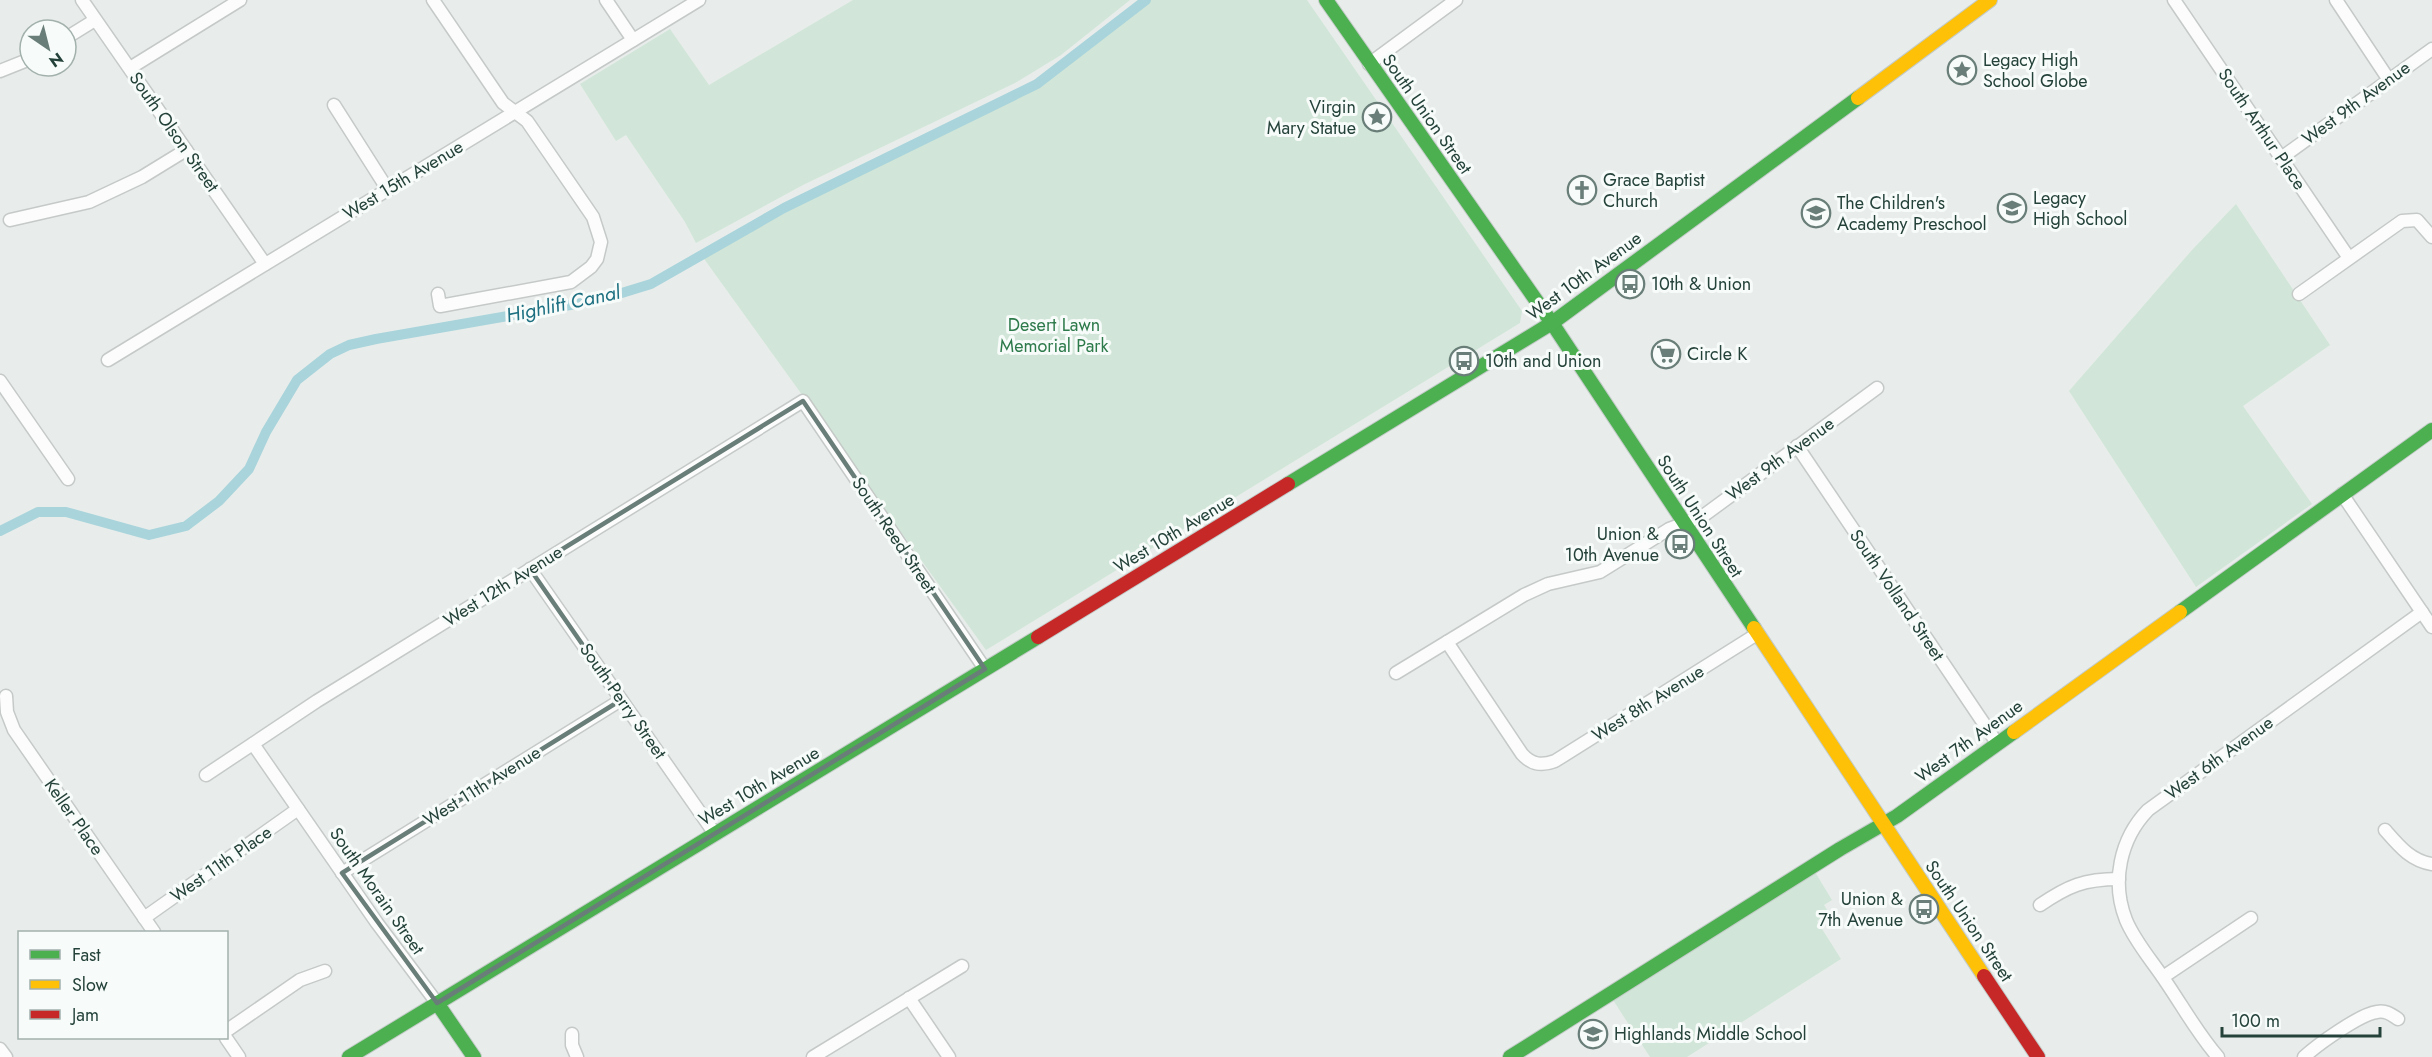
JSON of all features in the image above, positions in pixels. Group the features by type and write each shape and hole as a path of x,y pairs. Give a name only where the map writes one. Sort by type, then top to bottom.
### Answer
{"main road":[{"name":"South Union Street","path":"1326,0 1552,323 2038,1057"},
{"name":"West 10th Avenue","path":"349,1057 1552,323 1990,0"},
{"name":"West 7th Avenue","path":"1510,1057 1840,849 1897,816 2432,429"},
{"name":"South Morain Street","path":"437,1003 474,1057"}],"street":[{"name":"South Olson Street","path":"82,0 265,264"},
{"path":"130,68 240,0"},
{"path":"433,0 503,103 527,121 593,217 601,242 597,259 585,274 565,284 440,306 438,294"},
{"path":"606,0 633,40"},
{"name":"West 15th Avenue","path":"108,360 699,0"},
{"path":"1369,64 1456,0"},
{"name":"South Arthur Place","path":"2174,0 2349,258"},
{"path":"2336,0 2389,80"},
{"path":"78,31 95,20"},
{"name":"West 9th Avenue","path":"2281,158 2432,49"},
{"path":"0,71 18,63"},
{"path":"334,105 388,190"},
{"path":"10,220 89,202 142,177 186,150"},
{"path":"2299,294 2396,225 2413,219 2421,223 2432,237"},
{"path":"0,381 68,479"},
{"name":"West 9th Avenue","path":"1396,673 1524,595 1548,584 1600,572 1669,529 1703,516 1877,388"},
{"name":"South Reed Street","path":"803,401 985,669"},
{"name":"West 12th Avenue","path":"206,775 317,701 803,401"},
{"name":"South Volland Street","path":"1797,446 1997,743"},
{"path":"2342,494 2432,627"},
{"name":"South Perry Street","path":"530,569 715,834"},
{"name":"West 6th Avenue","path":"2119,879 2122,853 2139,820 2148,810 2422,612"},
{"name":"West 8th Avenue","path":"1448,642 1522,754 1536,764 1548,764 1757,634"},
{"name":"Keller Place","path":"6,696 7,712 14,730 153,931"},
{"name":"West 11th Avenue","path":"342,873 621,700"},
{"name":"South Morain Street","path":"253,744 413,973 437,1003"},
{"name":"West 11th Place","path":"144,918 298,809"},
{"path":"2385,830 2410,856 2432,864"},
{"path":"2040,905 2076,883 2088,880 2119,879 2126,921 2214,1056"},
{"path":"2163,977 2251,918"},
{"path":"813,1057 962,966"},
{"path":"228,1029 300,980 325,971"},
{"path":"909,998 949,1057"},
{"path":"2304,1057 2365,1015 2378,1011 2388,1012 2398,1019"},
{"path":"572,1034 572,1045 577,1057"},
{"path":"227,1039 240,1057"},
{"path":"0,1049 6,1057"}],"highlighted area":[{"path":"803,401 985,669 437,1003 342,873 621,700 530,569"}],"green space":[{"path":"853,0 1130,0 1061,55 1015,83 803,185 696,243 685,222 626,135 616,141 580,84 670,29 709,85"},
{"name":"Desert Lawn Memorial Park","path":"1145,0 1307,0 1522,311 1520,323 986,650 702,256 1040,80"},
{"path":"2236,204 2330,345 2243,406 2312,504 2196,587 2069,391 2192,250"},
{"path":"1815,872 1832,900 1824,905 1829,913 1817,921 1841,959 1687,1057 1650,1057 1613,1000"}],"waterway":[{"name":"Highlift Canal","path":"0,531 38,512 66,512 149,535 186,526 219,501 249,469 266,432 297,380 330,354 349,345 376,339 599,300 651,284 784,208 1037,84 1146,0"}],"traffic: fast":[{"path":"1326,0 1552,323 1754,628"},
{"path":"1288,484 1552,323 1858,98"},
{"path":"2180,612 2432,430"},
{"path":"349,1057 1038,637"},
{"path":"1510,1057 1840,849 1897,816 2014,732"},
{"path":"437,1003 474,1057"}],"traffic: slow":[{"path":"1858,98 1990,0"},
{"path":"2014,732 2180,612"},
{"path":"1754,628 1984,976"}],"traffic: jam":[{"path":"1038,637 1288,484"},
{"path":"1984,976 2038,1057"}],"place":[{"name":"Legacy High School Globe","path":"1962,70"},
{"name":"Virgin Mary Statue","path":"1377,117"},
{"name":"Grace Baptist Church","path":"1582,190"},
{"name":"Legacy High School","path":"2012,208"},
{"name":"The Children's Academy Preschool","path":"1816,213"},
{"name":"10th & Union","path":"1630,284"},
{"name":"Circle K","path":"1666,354"},
{"name":"10th and Union","path":"1464,361"},
{"name":"Union & 10th Avenue","path":"1680,544"},
{"name":"Union & 7th Avenue","path":"1924,909"},
{"name":"Highlands Middle School","path":"1593,1034"}]}
